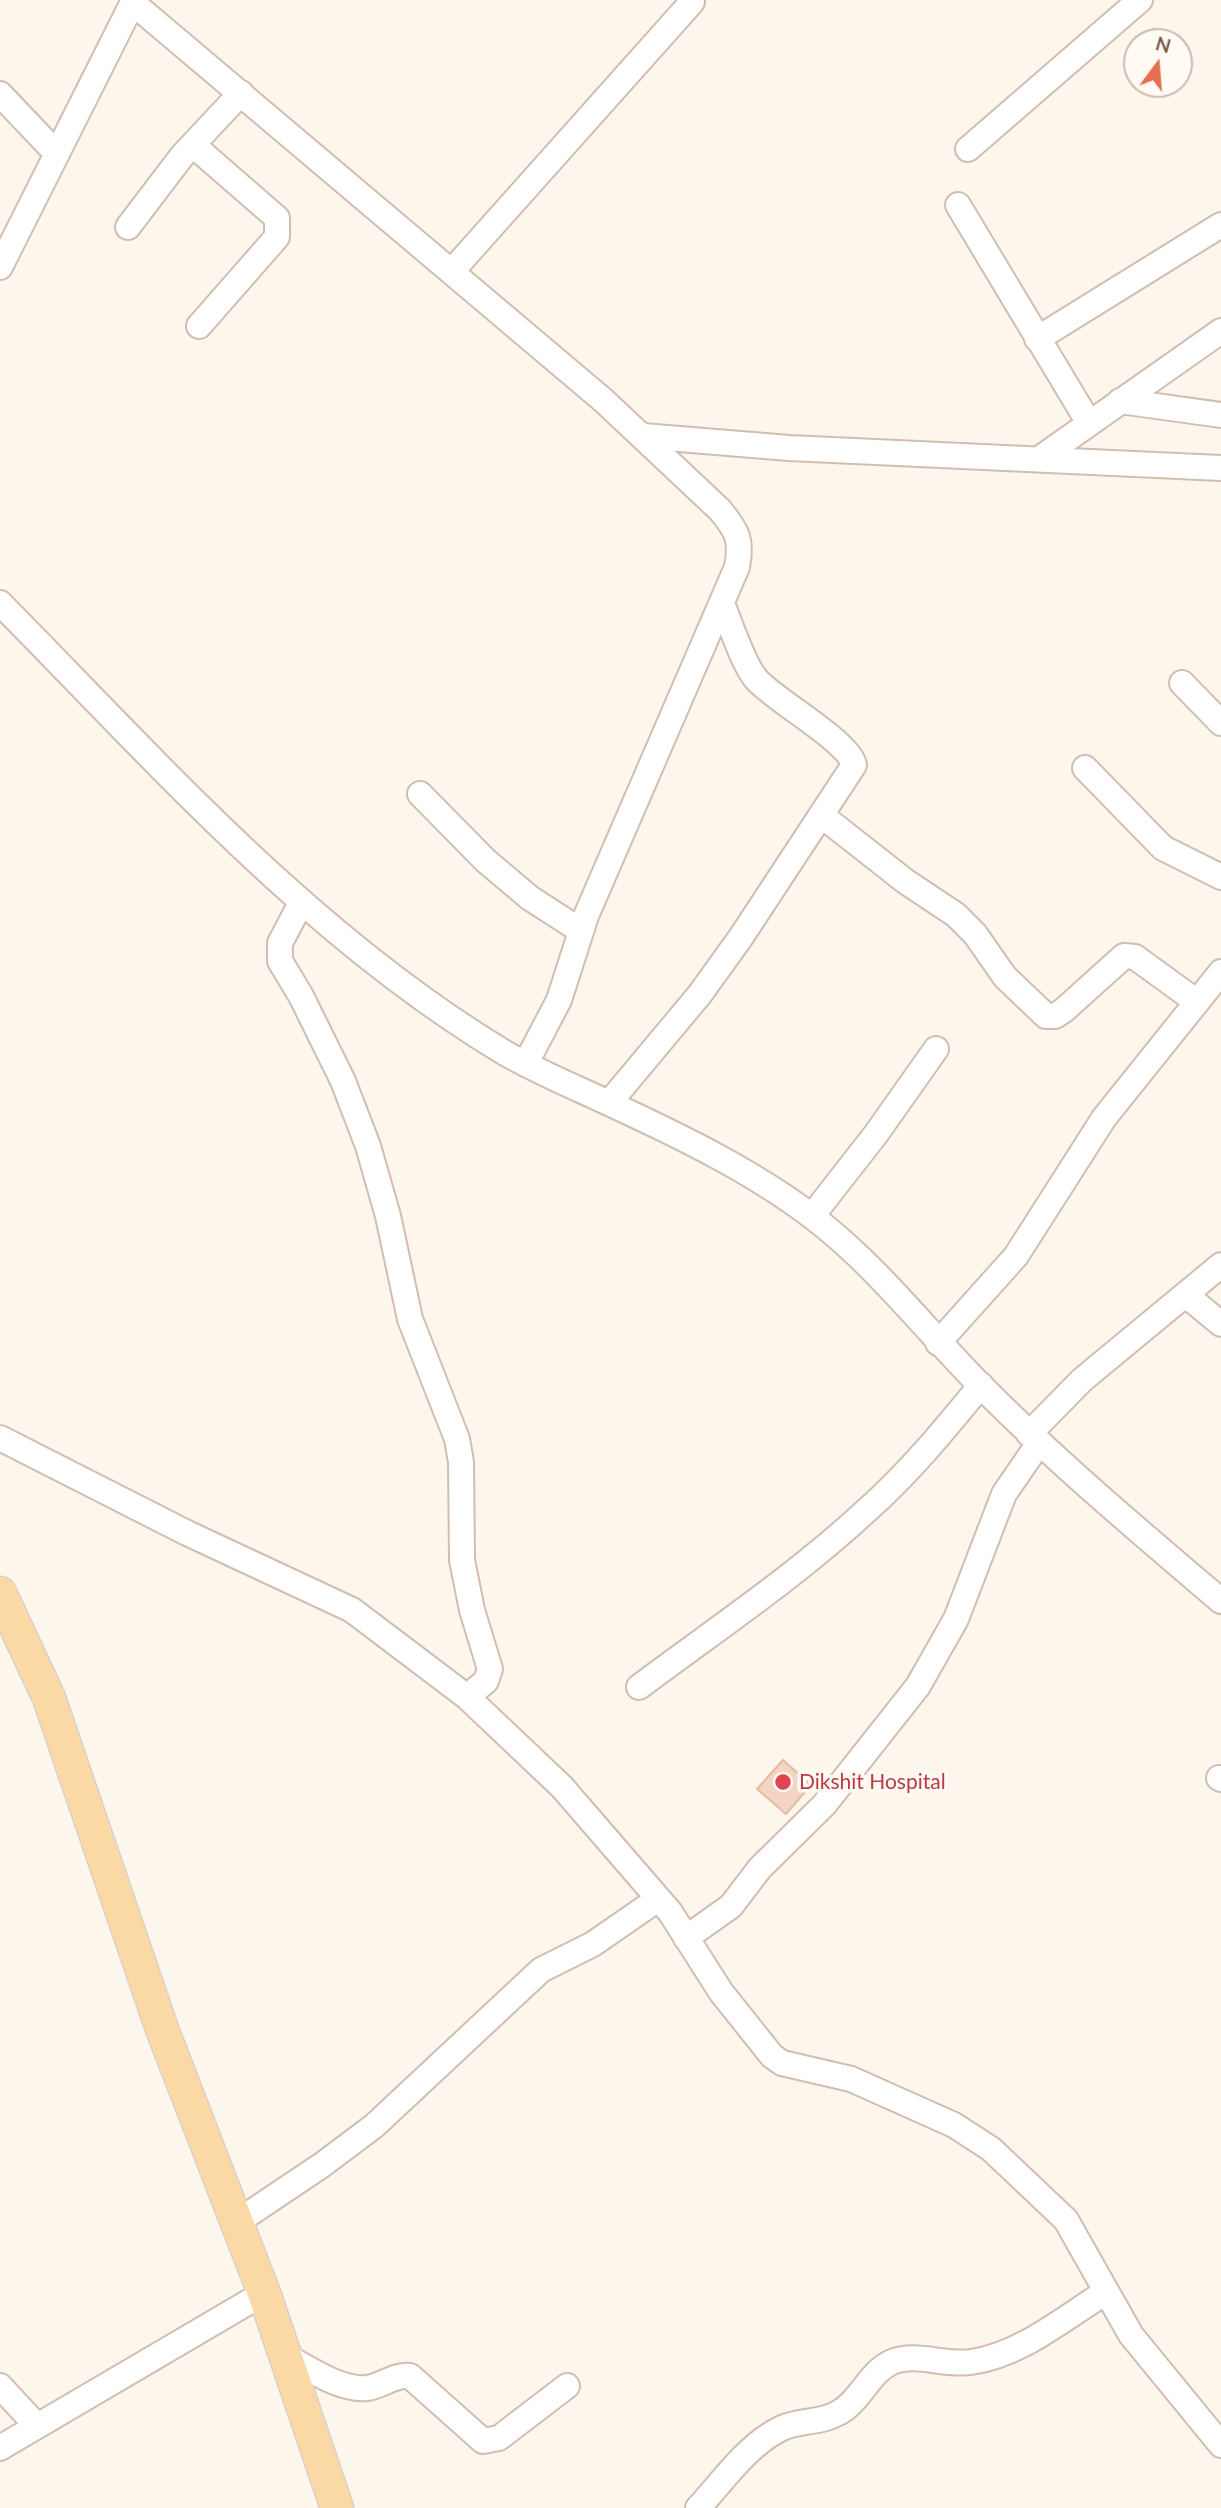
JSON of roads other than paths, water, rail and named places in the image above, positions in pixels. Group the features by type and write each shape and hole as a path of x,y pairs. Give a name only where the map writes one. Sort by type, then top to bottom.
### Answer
{"main road":[{"path":"4,1610 49,1698 162,2029 264,2292 337,2508"}],"street":[{"path":"968,149 1140,0"},
{"path":"0,267 133,2 643,436 686,475 733,526 741,545 737,568 581,931 559,1000 526,1063"},
{"path":"452,271 692,2"},
{"path":"128,227 193,145 241,93"},
{"path":"0,94 57,154"},
{"path":"193,145 277,218 279,227 277,237 199,326"},
{"path":"958,205 1089,423"},
{"path":"1037,340 1221,225"},
{"path":"1038,459 1221,331"},
{"path":"1120,401 1221,415"},
{"path":"643,436 789,448 1221,468"},
{"path":"0,603 224,831 301,903 382,968 506,1053 700,1147 812,1216 856,1253 939,1343 1034,1438 1221,1601"},
{"path":"609,1102 700,994 853,769 852,757 755,677 722,604"},
{"path":"1182,683 1221,723"},
{"path":"1085,768 1163,848 1221,877"},
{"path":"421,794 486,861 530,898 581,931"},
{"path":"821,816 905,881 956,915 975,934 1005,977 1046,1016 1055,1016 1064,1010 1124,956 1135,957 1197,1002"},
{"path":"301,903 281,943 280,961 301,996 343,1081 368,1146 388,1216 410,1320 457,1439 461,1462 462,1560 472,1611 490,1669 486,1681 467,1697"},
{"path":"939,1343 1016,1256 1104,1118 1221,972"},
{"path":"812,1216 876,1135 936,1049"},
{"path":"686,1938 731,1906 760,1868 824,1805 918,1686 956,1619 1004,1494 1034,1438 1082,1380 1221,1265"},
{"path":"1186,1295 1221,1324"},
{"path":"639,1687 832,1541 866,1512 915,1463 981,1385"},
{"path":"0,1438 187,1533 352,1610 467,1697 562,1787 658,1899 721,1993 772,2056 782,2063 834,2073 954,2125 991,2149 1066,2220 1131,2335 1221,2445"},
{"path":"236,2222 322,2165 374,2126 541,1970 593,1944 658,1899"},
{"path":"0,2448 264,2292"},
{"path":"698,2508 755,2447 774,2433 797,2422 839,2413 890,2363 916,2359 951,2364 989,2358 1014,2350 1106,2292"},
{"path":"285,2356 353,2387 368,2388 400,2376 410,2376 483,2441 499,2438 567,2386"},
{"path":"0,2386 37,2426"}],"place":[{"name":"Dikshit Hospital","path":"783,1782"}]}
